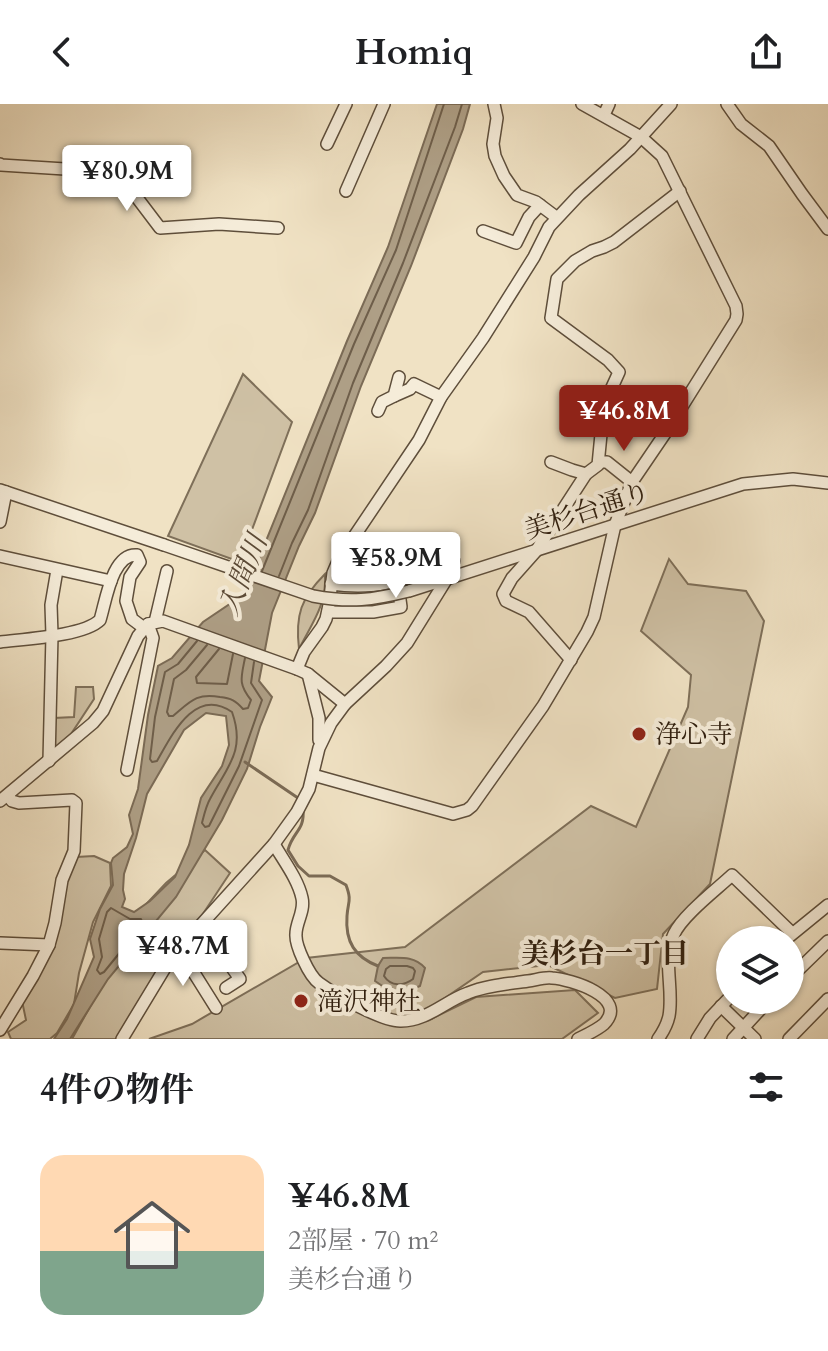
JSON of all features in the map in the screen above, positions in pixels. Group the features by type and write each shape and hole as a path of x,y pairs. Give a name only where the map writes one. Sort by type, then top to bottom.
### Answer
{"street":[{"path":"327,144 346,104"},
{"path":"346,191 384,104"},
{"path":"494,104 497,118 493,144 504,176 517,195 540,205 556,217"},
{"path":"313,775 453,814 467,810 543,706 571,660 594,617 615,525 632,482 736,320 736,306 662,156 606,110 582,104"},
{"path":"122,1039 171,958 274,844 309,789 319,748 319,718 302,671 304,652 322,627 328,612 333,573 339,559 419,440 441,397 483,338 556,217 630,149 671,104"},
{"path":"727,104 741,124 769,146 828,229"},
{"path":"0,164 134,170 138,199 160,228 219,224 278,228"},
{"path":"571,660 529,612 506,601 503,594 512,578 536,551 586,474 600,462 600,442 609,394 619,372 608,360 551,318 557,279 575,261 614,242 680,191"},
{"path":"483,231 516,243 529,217 540,205"},
{"path":"394,396 399,377"},
{"path":"378,411 382,402 414,384 441,397"},
{"path":"551,462 586,474"},
{"path":"600,462 607,462 632,482"},
{"name":"美杉台通り","path":"3,491 313,596 358,601 379,599 446,580 743,484 793,479 828,483"},
{"path":"0,522 3,491"},
{"path":"0,642 94,626 100,620 120,562 126,556 137,555 140,562 130,577 126,601 132,619 278,661 302,671 345,704"},
{"path":"0,556 111,581"},
{"path":"328,612 373,612 401,607 393,583 360,563 339,559"},
{"path":"331,584 368,587 393,583 454,561"},
{"path":"49,761 51,605 57,570"},
{"path":"127,770 153,638 152,624 167,571"},
{"path":"319,748 345,704 407,643 446,580"},
{"path":"4,799 93,723 103,711 138,636 152,624"},
{"path":"0,1030 49,945 62,880 74,851 76,803 72,800 19,803 4,799"},
{"path":"274,844 302,899 297,944 311,974 319,983 380,1017 399,1022 417,1019 469,992 486,987 551,978 570,981 593,989 604,997 610,1009 603,1025 578,1039"},
{"path":"658,1039 670,1012 669,960 673,936 680,925 732,875 779,926"},
{"path":"801,926 828,905"},
{"path":"202,925 225,966 240,979 226,988"},
{"path":"804,964 828,941"},
{"path":"0,943 49,945"},
{"path":"179,949 216,1008"},
{"path":"789,1039 828,999"},
{"path":"697,1039 716,1012"},
{"path":"729,1014 755,1039"},
{"path":"733,1039 756,1014"}],"shaded area":[{"path":"243,374 292,422 240,562 168,536"},
{"path":"669,559 688,584 746,591 764,621 710,884 663,934 657,989 615,998 548,965 483,972 410,1022 431,1019 476,997 575,990 598,1013 562,1039 149,1039 192,1024 306,958 405,947 591,806 636,827 688,707 691,675 641,631"},
{"path":"325,574 321,604 299,649 299,617 305,599"},
{"path":"76,687 93,687 94,699 71,734 58,747 51,747 54,718 74,717"},
{"path":"205,850 230,873 120,1039 72,1039 129,937 136,915 166,883"},
{"path":"94,856 110,863 111,886 93,922 74,1004 50,1039 11,1039 8,1032 26,1020 22,1001 54,942 65,880 76,857"}],"water":[{"path":"437,104 470,104 315,513 272,613 259,681 272,697 247,769 222,820 176,897 108,979 70,1039 54,1039 67,1019 94,957 90,939 100,909 113,885 111,863 127,847 133,834 129,815 138,789 158,666 172,658 203,622 240,597 253,573 388,247","holes":["206,713 226,716 229,745 222,766 201,798 189,845 175,877 134,912 122,907 125,899 124,874 147,794 184,730"]},
{"path":"383,958 406,958 421,964 425,968 420,986 396,992 375,981"}],"waterway":[{"path":"245,762 298,798"},
{"path":"303,809 302,822 288,850 309,876 330,876 346,885 350,941 363,958 378,966"}],"place":[{"name":"浄心寺","path":"639,734"},
{"name":"滝沢神社","path":"301,1001"}],"district":[{"name":"美杉台一丁目","path":"605,954"}],"water label":[{"name":"入間川","path":"243,575"}]}
